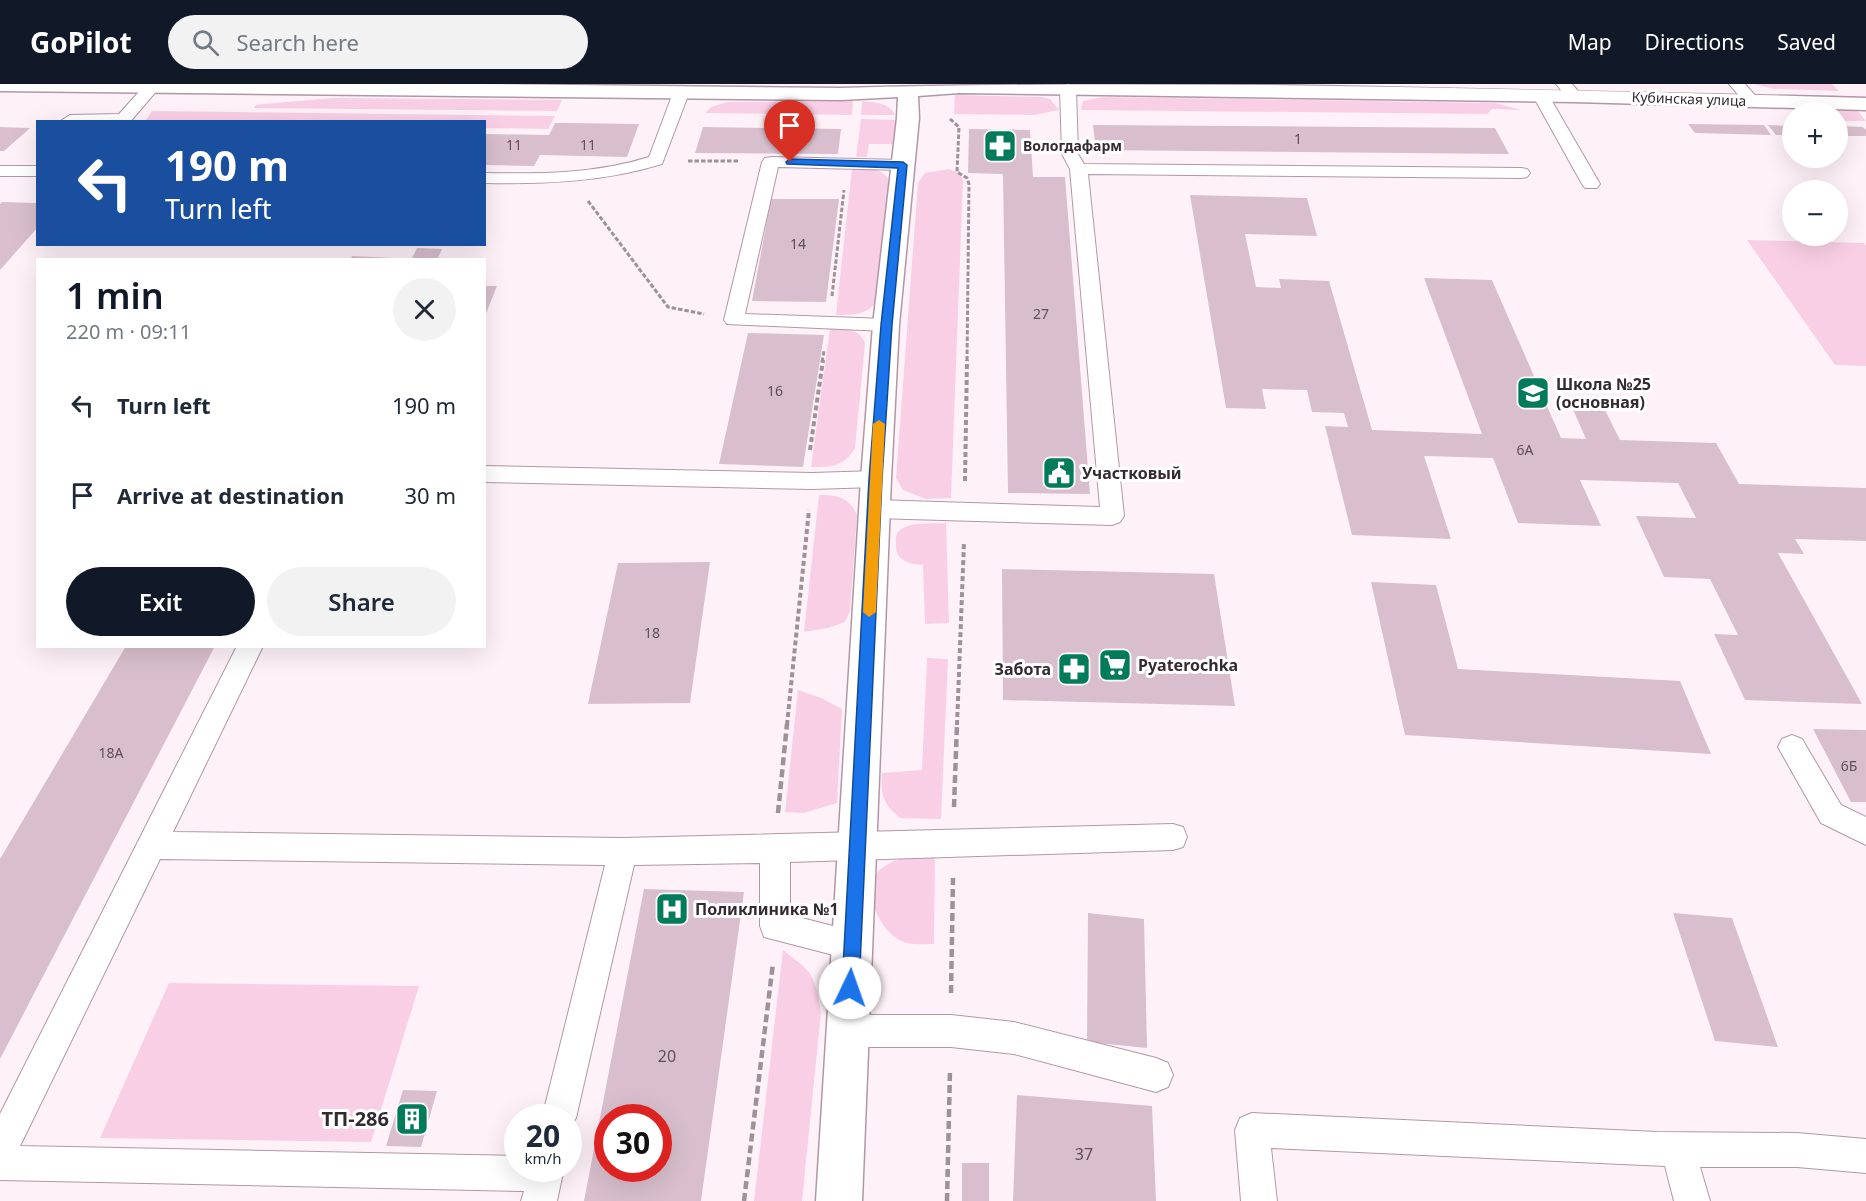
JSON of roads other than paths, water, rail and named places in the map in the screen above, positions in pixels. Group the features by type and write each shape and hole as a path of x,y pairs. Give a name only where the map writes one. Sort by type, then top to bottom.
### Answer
{"street":[{"name":"Кубинская улица","path":"0,85 841,94 908,87 1068,89 1234,87 1541,96 1569,90 1752,101 1866,104"},
{"path":"839,1201 875,494 886,325 903,165 908,87"}],"lane":[{"path":"1737,84 1752,101"},
{"path":"70,120 122,120 151,88"},
{"path":"486,474 812,481 965,511 1112,516 1079,169 1070,154 1068,89"},
{"path":"486,178 571,179 614,172 656,160 681,93"},
{"path":"1541,96 1591,184"},
{"path":"886,325 734,320 771,162 903,165"},
{"path":"1079,169 1521,173"},
{"path":"0,171 36,171"},
{"path":"0,190 18,171"},
{"path":"0,1150 249,648"},
{"path":"1792,747 1831,814 1866,832"},
{"path":"151,845 623,852 1173,837"},
{"path":"774,849 775,926 853,945"},
{"path":"562,1104 623,852"},
{"path":"848,1031 951,1031 1014,1038 1155,1075"},
{"path":"1259,1201 1252,1130 1678,1150 1797,1150 1866,1156"},
{"path":"1678,1150 1692,1201"},
{"path":"0,1163 504,1180"}],"place":[{"name":"Вологдафарм","path":"1000,146"},
{"name":"Школа №25 (основная)","path":"1533,393"},
{"name":"Участковый","path":"1059,473"},
{"name":"Pyaterochka","path":"1115,665"},
{"name":"Забота","path":"1074,669"},
{"name":"Поликлиника №1","path":"672,909"},
{"name":"ТП-286","path":"412,1119"}]}
